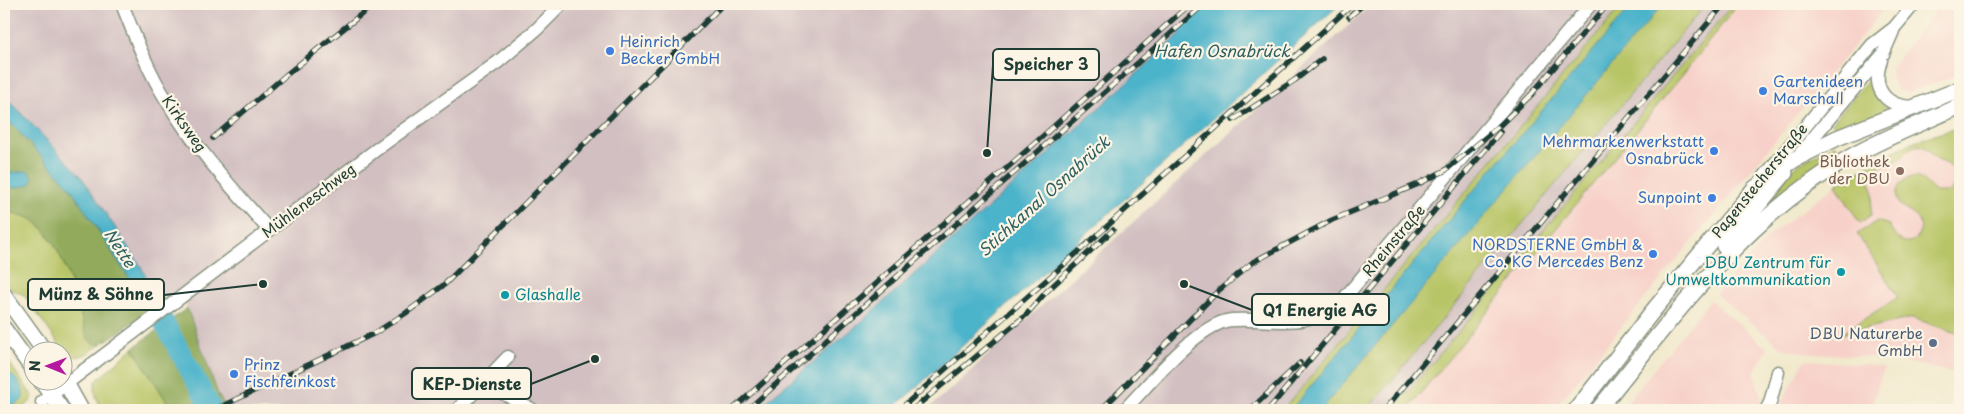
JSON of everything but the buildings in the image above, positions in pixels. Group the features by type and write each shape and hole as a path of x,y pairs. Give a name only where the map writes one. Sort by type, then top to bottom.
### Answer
{"main road":[{"path":"1754,189 1797,158 1837,138 1960,89"},
{"path":"1598,410 1713,268 1776,209 1829,170 1869,146 1960,106"},
{"path":"1713,268 1725,245 1797,158"},
{"name":"Pagenstecherstraße","path":"1576,410 1652,312 1754,189"},
{"path":"4,296 38,342"},
{"path":"4,329 22,354"},
{"path":"45,392 47,398 62,410"},
{"path":"72,392 81,410"}],"street":[{"name":"Kirksweg","path":"122,4 144,58 166,101 197,146 269,230"},
{"name":"Mühleneschweg","path":"72,374 150,320 377,149 492,66 537,29 562,4"},
{"name":"Rheinstraße","path":"1124,410 1193,339 1208,328 1227,321 1302,321 1323,314 1342,301 1591,4"},
{"name":"Pagenstecherstraße","path":"1754,189 1872,46 1894,28 1914,4"},
{"name":"Pagenstecherstraße","path":"1797,158 1883,54 1894,28"},
{"path":"1883,54 1877,71 1880,90 1891,103 1902,107 1915,107"},
{"path":"457,410 508,357"},
{"path":"1766,410 1770,403 1778,372"},
{"path":"485,383 533,410"},
{"name":"Mühleneschweg","path":"47,398 53,392"}],"shaded area":[{"path":"4,4 1210,4 1179,31 1181,34 860,323 756,410 229,410 219,397 180,288 160,303 140,265 81,176 4,95"},
{"path":"1372,4 1623,4 1283,410 926,410 944,395"},
{"path":"1706,4 1733,4 1393,410 1367,410"},
{"path":"1738,4 1888,4 1553,410 1406,410 1686,71"},
{"path":"1941,4 1960,4 1960,74 1908,93 1896,89 1891,77 1892,66"},
{"path":"1960,127 1960,374 1887,358 1799,352 1782,348 1716,294 1772,233 1836,185 1912,142"},
{"path":"1710,300 1768,349 1754,371 1762,402 1757,410 1621,410"},
{"path":"1805,360 1884,368 1870,410 1777,410"}],"green space":[{"path":"1623,4 1706,4 1367,410 1283,410"},
{"path":"1733,4 1738,4 1686,71 1415,400 1406,410 1393,410"},
{"path":"1871,77 1876,96 1891,109 1838,130 1832,123"},
{"path":"4,116 70,187 126,273 148,312 101,344 92,343 87,338 67,272 51,239 30,218 4,211"},
{"path":"1960,127 1960,334 1913,318 1841,334 1898,297 1857,234 1877,221 1889,225 1898,239 1904,242 1916,239 1920,232 1920,223 1916,216 1903,208 1898,202 1897,193 1900,184 1913,177 1925,182 1936,192 1949,192 1954,186 1956,175 1950,166 1936,159 1924,147 1915,146 1894,163 1872,170 1869,180 1873,191 1872,214 1860,223 1836,185 1912,142"},
{"path":"1835,145 1841,156 1754,220 1752,218 1793,169 1801,162"},
{"path":"4,211 30,218 51,239 67,272 87,338 92,343 101,344 87,354 78,357 72,356 72,342 57,342 24,295 9,288 4,281"},
{"path":"187,308 219,397 229,410 166,410 171,408 133,348"},
{"path":"133,348 171,408 166,410 103,410 96,396 96,381"},
{"path":"4,355 22,381 22,392 30,392 33,397 28,404 21,408 4,410"}],"water":[{"name":"Hafen Osnabrück","path":"1210,4 1340,4 890,410 756,410 860,323 1181,34 1179,31"},
{"path":"1633,4 1663,4 1321,410 1291,410 1474,190"},
{"path":"4,95 81,176 140,265 160,303 148,312 126,273 70,187 4,116"},
{"path":"4,171 8,173 28,171 33,177 31,184 4,188"},
{"path":"4,370 17,380 21,386 23,397 20,402 14,405 4,406"}],"waterway":[{"name":"Nette","path":"148,294 212,410"}],"railway":[{"path":"213,138 286,75 374,4"},
{"path":"214,410 375,333 445,284 723,4"},
{"path":"732,410 1190,4"},
{"path":"747,410 1204,4"},
{"path":"899,410 1103,230 1353,4"},
{"path":"1349,17 1364,4"},
{"path":"1529,97 1608,4"},
{"path":"1384,410 1724,4"},
{"path":"1233,120 1295,80 1322,59"},
{"path":"1101,410 1218,291 1253,262 1332,220 1416,185 1446,170 1498,127 1534,92"},
{"path":"1268,410 1500,132"},
{"path":"912,410 1026,315 1046,292 1113,230"},
{"path":"1250,410 1300,363"}],"place":[{"name":"Heinrich Becker GmbH","path":"610,51"},
{"name":"Gartenideen Marschall","path":"1763,91"},
{"name":"Mehrmarkenwerkstatt Osnabrück","path":"1714,151"},
{"name":"Speicher 3","path":"987,153"},
{"name":"Bibliothek der DBU","path":"1900,171"},
{"name":"Sunpoint","path":"1712,198"},
{"name":"NORDSTERNE GmbH & Co. KG Mercedes Benz","path":"1653,254"},
{"name":"DBU Zentrum für Umweltkommunikation","path":"1841,272"},
{"name":"Münz & Söhne","path":"263,284"},
{"name":"Q1 Energie AG","path":"1184,284"},
{"name":"Glashalle","path":"505,295"},
{"name":"DBU Naturerbe GmbH","path":"1933,343"},
{"name":"KEP-Dienste","path":"595,359"},
{"name":"Prinz Fischfeinkost","path":"234,374"}],"water label":[{"name":"Stichkanal Osnabrück","path":"1044,196"}]}
